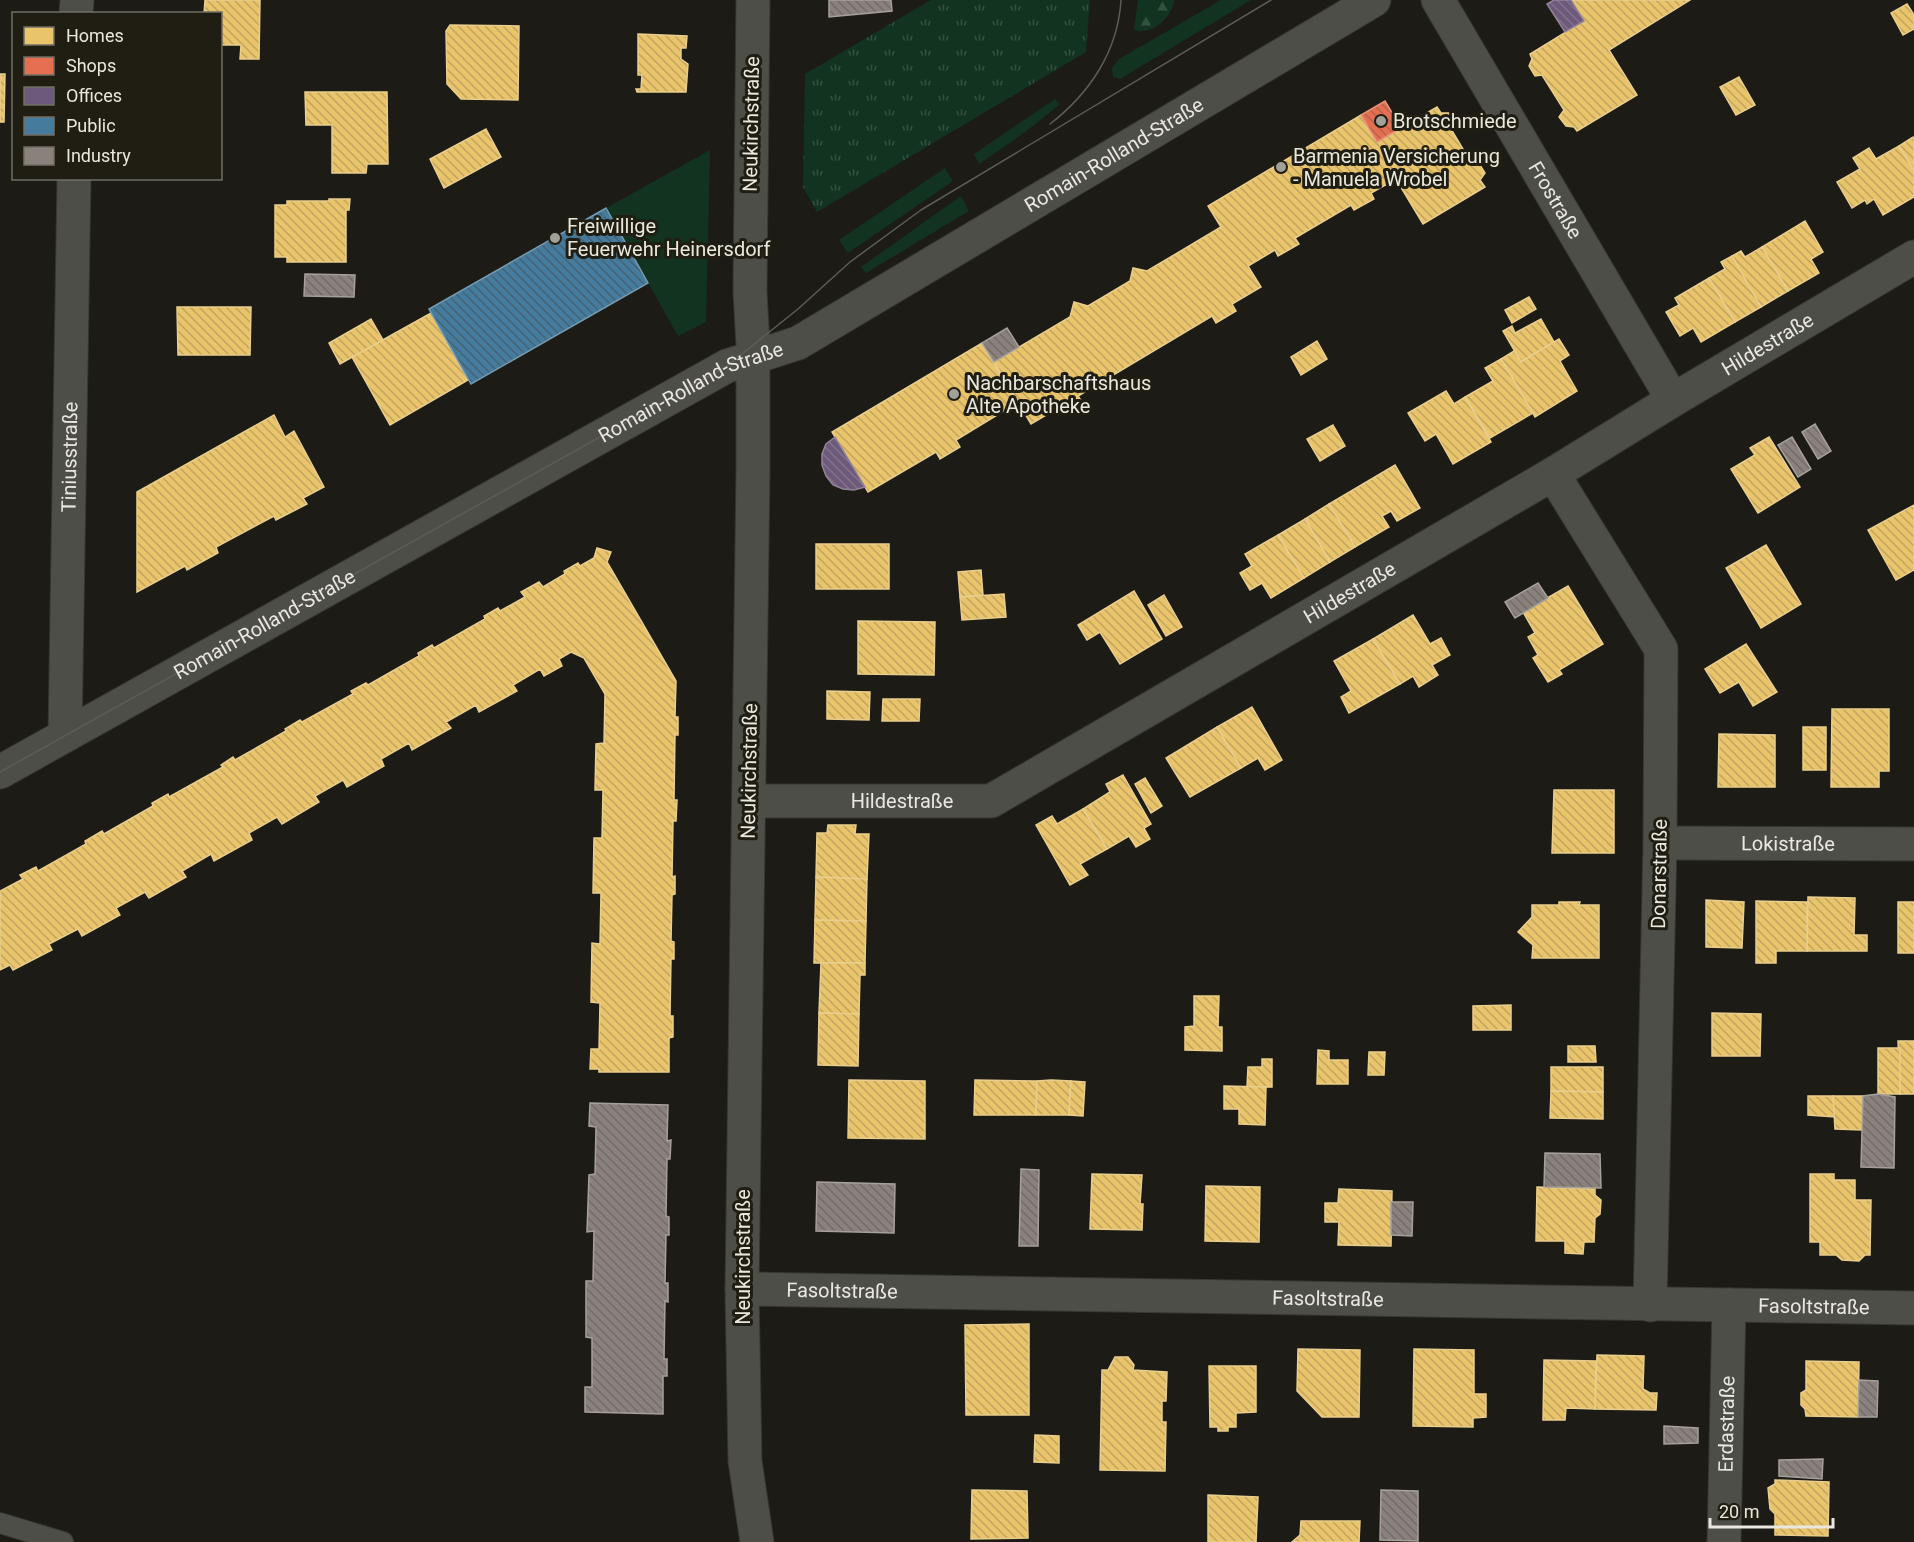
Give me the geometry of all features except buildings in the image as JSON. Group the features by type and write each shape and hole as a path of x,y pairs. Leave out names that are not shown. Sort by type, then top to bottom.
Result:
{"street":[{"name":"Neukirchstraße","path":"753,0 750,136 750,292 753,357 742,1289 745,1461 757,1542"},
{"name":"Romain-Rolland-Straße","path":"0,772 717,371 798,343 1374,0"},
{"name":"Frostraße","path":"1438,0 1673,400"},
{"name":"Tiniusstraße","path":"65,735 74,180"},
{"name":"Hildestraße","path":"749,801 991,801 1553,474 1914,257"},
{"name":"Donarstraße","path":"1553,474 1661,649 1660,843 1650,1305"},
{"name":"Lokistraße","path":"1660,843 1914,844"},
{"name":"Fasoltstraße","path":"742,1289 1914,1308"},
{"name":"Erdastraße","path":"1724,1542 1729,1305"}],"lane":[{"path":"0,1523 63,1542"}],"green space":[{"path":"931,0 1090,0 1086,52 817,212 803,187 805,74"},
{"path":"1138,0 1174,0 1169,13 1160,24 1141,31 1134,30"},
{"path":"1221,0 1251,0 1120,79 1113,77 1112,68 1119,59"},
{"path":"1055,99 1060,104 979,164 974,154"},
{"path":"710,150 706,322 678,336 606,208"},
{"path":"945,168 953,181 848,253 839,240"},
{"path":"961,196 969,211 866,273 861,267"}],"tram line":[{"path":"1050,124 1078,99 1099,70 1114,37 1121,0"},
{"path":"0,772 727,366 798,309 850,262 921,210 1271,0"}],"place":[{"name":"Brotschmiede","path":"1381,121"},
{"name":"Barmenia Versicherung - Manuela Wrobel","path":"1281,167"},
{"name":"Freiwillige Feuerwehr Heinersdorf","path":"555,238"},
{"name":"Nachbarschaftshaus Alte Apotheke","path":"954,394"}]}
